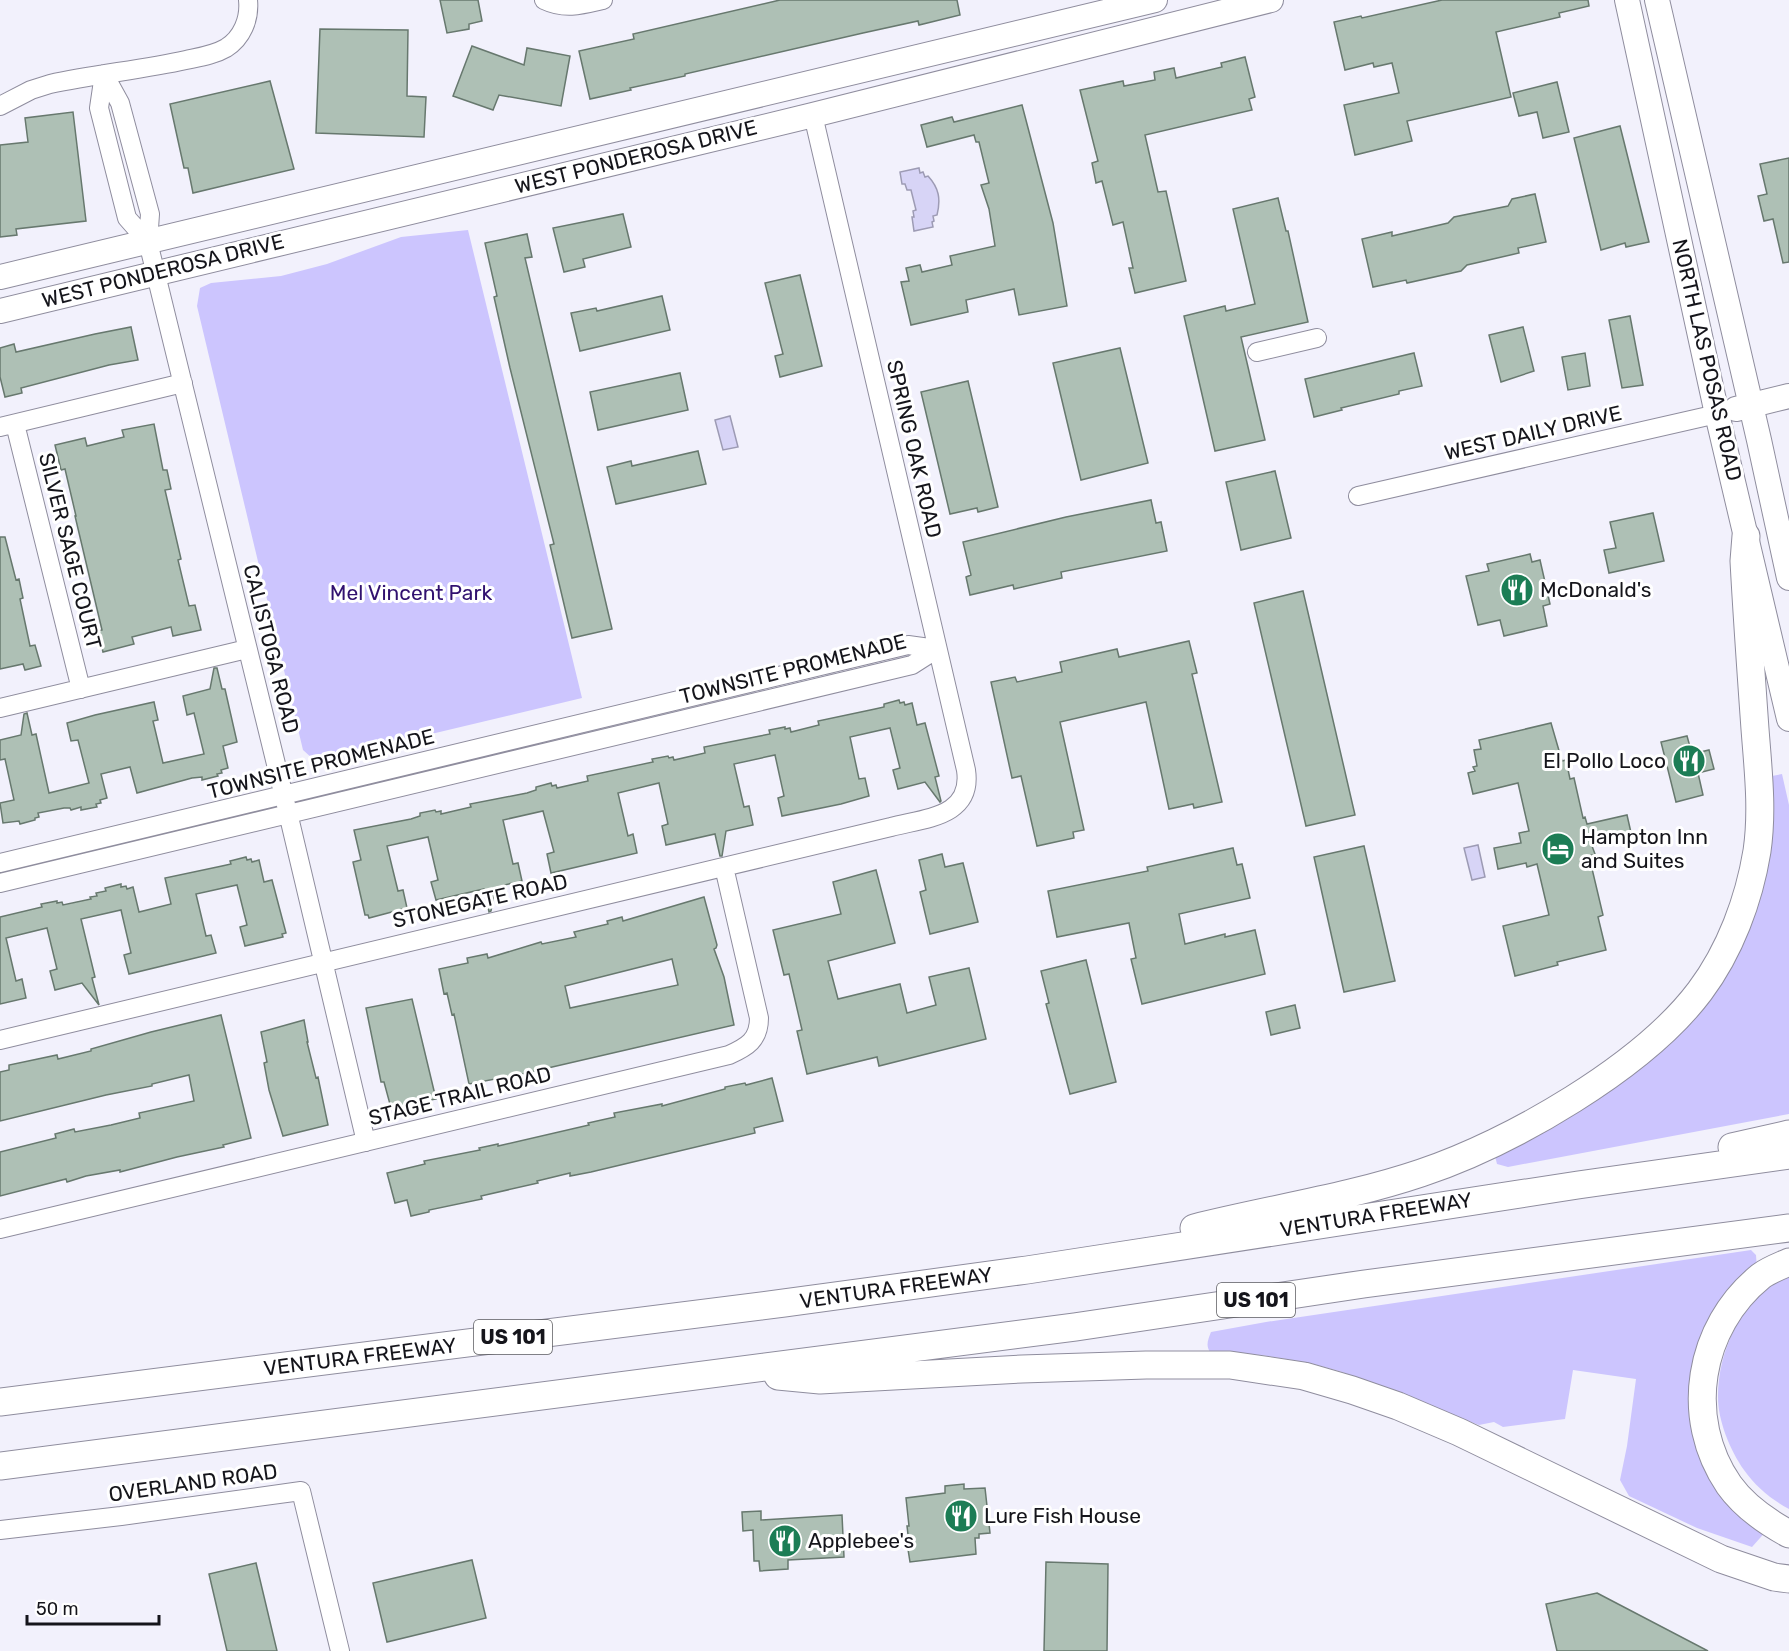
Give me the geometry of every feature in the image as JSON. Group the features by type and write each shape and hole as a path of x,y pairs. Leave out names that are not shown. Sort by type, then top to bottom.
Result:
{"highway":[{"path":"1027,1270 1235,1217 1355,1192 1422,1173 1470,1154 1558,1107 1607,1076 1650,1043 1677,1017 1706,981 1738,922 1753,873 1757,847 1759,794 1744,561 1746,536"},
{"path":"1578,1185 1789,1134"},
{"name":"VENTURA FREEWAY","path":"0,1402 1027,1270 1578,1185 1789,1155"},
{"name":"US 101","path":"0,1466 1075,1327 1399,1280 1789,1228"},
{"path":"1789,1262 1763,1274 1739,1296 1726,1315 1708,1354 1702,1377 1701,1401 1710,1447 1730,1487 1771,1524 1789,1534"},
{"path":"723,1372 820,1380 1034,1368 1230,1365 1304,1376 1398,1406 1459,1432 1721,1559 1774,1577 1789,1578"}],"main road":[{"name":"WEST PONDEROSA DRIVE","path":"0,277 1155,0"},
{"name":"WEST PONDEROSA DRIVE","path":"0,311 813,115 1271,0"},
{"name":"NORTH LAS POSAS ROAD","path":"1627,0 1718,414 1789,719"},
{"name":"NORTH LAS POSAS ROAD","path":"1657,0 1789,578"},
{"path":"807,85 813,115"},
{"path":"1718,414 1789,396"}],"street":[{"path":"0,105 31,90 50,84 170,63 218,52 229,46 243,29 248,18 248,0"},
{"path":"544,0 569,7 603,0"},
{"name":"CALISTOGA ROAD","path":"104,74 120,103 150,214 148,242 155,273 366,1142"},
{"name":"SPRING OAK ROAD","path":"813,115 966,770 964,795"},
{"path":"1257,352 1317,338"},
{"path":"8,425 183,384"},
{"name":"WEST DAILY DRIVE","path":"1358,496 1718,414"},
{"name":"SILVER SAGE COURT","path":"8,425 81,689"},
{"path":"0,708 247,649"},
{"name":"TOWNSITE PROMENADE","path":"0,863 286,805 912,666 937,649"},
{"name":"STONEGATE ROAD","path":"0,1040 939,815 953,808 964,795"},
{"name":"TOWNSITE PROMENADE","path":"0,883 286,805"},
{"name":"STAGE TRAIL ROAD","path":"0,1229 729,1054 744,1048 755,1039 759,1028 759,1018 723,867"},
{"name":"OVERLAND ROAD","path":"0,1530 301,1491 340,1651"}],"green space":[{"name":"Mel Vincent Park","path":"468,230 582,698 322,760 313,759 303,750 197,306 200,288 211,283 281,276 327,264 401,237"},
{"path":"1782,774 1789,805 1789,1114 1508,1167 1497,1164 1495,1156 1701,1005 1772,776"},
{"path":"1751,1250 1756,1255 1757,1269 1692,1396 1768,1529 1752,1547 1697,1528 1629,1496 1620,1480 1636,1379 1573,1370 1565,1419 1503,1427 1494,1422 1479,1425 1342,1372 1310,1363 1261,1355 1211,1353 1208,1345 1211,1332 1266,1322"},
{"path":"1789,1275 1789,1509 1759,1487 1739,1462 1723,1425 1718,1397 1723,1360 1737,1326 1759,1296"}],"water":[{"path":"919,168 920,173 923,172 925,177 928,176 935,185 939,204 937,215 933,216 933,227 914,231 912,217 914,217 913,211 916,210 911,190 907,190 905,184 902,184 900,172"},
{"path":"730,416 738,447 723,450 715,420"},
{"path":"1478,845 1485,877 1472,880 1464,848"}],"building":[{"path":"440,0 478,0 482,21 469,24 469,29 447,33"},
{"path":"780,0 957,0 960,15 919,25 918,21 863,33 685,74 685,76 590,99 579,51 634,39 633,34"},
{"path":"1442,0 1588,0 1589,6 1559,13 1560,17 1496,32 1511,97 1407,121 1412,141 1355,155 1344,105 1399,93 1392,63 1374,67 1373,63 1345,70 1334,22"},
{"path":"320,29 408,30 407,96 426,97 424,137 316,133"},
{"path":"472,46 524,65 527,48 570,56 561,106 499,95 493,110 453,96"},
{"path":"1245,57 1255,97 1249,99 1252,110 1145,135 1158,192 1166,191 1186,281 1135,293 1129,268 1133,268 1123,222 1113,225 1102,181 1096,183 1092,163 1098,161 1080,90 1123,81 1124,86 1155,80 1154,72 1174,68 1176,78 1222,67 1221,63"},
{"path":"270,81 294,169 193,193 188,168 184,168 170,104"},
{"path":"1557,82 1569,132 1543,138 1537,112 1519,116 1513,93"},
{"path":"1022,105 1053,223 1067,306 1019,315 1014,289 966,300 968,312 911,325 901,282 909,281 906,268 920,265 922,272 952,265 950,256 995,246 989,209 981,185 989,183 979,142 976,142 974,135 927,147 921,125 952,117 954,122"},
{"path":"73,112 86,221 16,229 17,235 0,237 0,145 28,142 25,118"},
{"path":"1620,126 1649,242 1626,247 1625,243 1601,250 1574,138"},
{"path":"1789,158 1789,262 1783,263 1773,219 1764,221 1758,196 1767,194 1760,164"},
{"path":"1535,194 1546,242 1518,248 1519,253 1467,265 1461,271 1407,283 1406,280 1373,287 1362,239 1392,232 1392,236 1448,223 1454,217 1508,206 1512,199"},
{"path":"1278,198 1286,231 1288,231 1308,322 1241,337 1265,440 1215,451 1184,316 1225,306 1226,311 1255,304 1233,209"},
{"path":"623,214 631,247 583,259 585,267 564,272 553,228"},
{"path":"527,234 532,257 525,258 612,629 572,638 550,545 554,544 494,297 497,296 485,243"},
{"path":"800,275 822,366 780,377 775,356 783,354 765,283"},
{"path":"662,296 670,330 580,351 571,313 596,308 597,311"},
{"path":"1630,316 1643,385 1622,388 1609,320"},
{"path":"131,327 138,360 109,365 21,388 22,393 5,397 0,377 0,348 14,344 16,352"},
{"path":"1523,327 1534,371 1501,382 1489,335"},
{"path":"1120,348 1148,463 1081,480 1053,363"},
{"path":"1414,353 1422,386 1314,417 1305,379"},
{"path":"1585,353 1590,386 1568,390 1562,357"},
{"path":"680,373 688,410 598,430 590,392"},
{"path":"968,381 998,507 978,512 977,508 950,514 921,392"},
{"path":"154,424 163,470 167,470 171,489 165,490 181,559 178,560 189,606 195,605 201,630 173,636 171,627 132,637 134,644 103,652 98,631 102,630 76,516 65,469 61,470 55,445 85,438 87,446 124,437 122,430"},
{"path":"698,451 706,484 616,504 607,467 631,461 632,466"},
{"path":"1275,471 1291,538 1241,550 1226,482"},
{"path":"1151,500 1156,523 1161,522 1167,551 1061,572 1062,578 1014,589 1013,585 970,595 966,577 971,575 963,542 1066,517"},
{"path":"1653,513 1664,561 1609,573 1604,550 1616,548 1610,522"},
{"path":"0,537 5,537 16,580 19,579 23,598 20,599 30,646 35,645 41,666 25,670 23,664 0,669"},
{"path":"1530,554 1532,562 1540,560 1550,604 1543,606 1547,626 1504,636 1500,620 1478,625 1466,576 1489,571 1487,564"},
{"path":"1303,591 1355,815 1306,826 1254,603"},
{"path":"1189,641 1197,673 1192,674 1222,802 1194,808 1193,804 1169,809 1146,702 1060,722 1084,830 1073,832 1074,838 1037,846 1021,776 1012,778 991,682 1015,677 1017,682 1062,672 1060,662 1117,649 1119,657"},
{"path":"214,668 217,668 222,689 225,689 237,742 223,746 228,768 221,770 222,773 217,774 218,776 202,780 202,777 192,778 137,793 130,767 101,774 107,798 100,800 101,803 96,804 97,807 81,810 81,807 71,810 64,808 38,813 39,817 35,820 20,824 19,821 3,823 0,803 14,800 5,759 0,760 0,740 21,735 24,714 27,713 32,735 36,734 49,793 89,783 78,740 71,741 67,723 95,715 154,702 158,720 153,721 163,763 204,754 194,713 187,715 183,696 210,689"},
{"path":"899,700 905,705 912,703 917,725 925,723 939,776 935,777 940,802 925,782 898,789 893,770 900,768 890,728 850,737 859,779 865,778 869,796 841,804 782,816 778,798 784,796 775,755 734,764 744,807 749,806 753,825 726,831 722,856 720,856 715,834 666,845 662,826 668,824 659,783 618,793 628,836 633,834 637,853 551,873 547,854 554,852 543,811 503,820 513,864 518,863 522,881 495,887 489,912 484,889 436,900 431,882 438,880 428,837 387,846 398,891 403,890 407,908 369,918 365,915 353,862 361,860 354,830 411,819 420,816 420,813 435,810 436,812 441,811 441,814 471,807 470,804 527,793 536,790 536,787 551,783 557,788 588,781 587,776 653,762 652,759 668,756 673,757 674,760 705,753 704,747 770,734 769,730 785,727 785,729 790,728 791,732 819,725 818,721 884,707 884,704"},
{"name":"Hampton Inn and Suites","path":"1551,723 1562,761 1566,760 1570,779 1574,778 1583,818 1585,817 1587,824 1627,815 1632,837 1592,846 1595,854 1589,856 1603,915 1598,917 1606,950 1557,962 1558,965 1515,976 1503,926 1549,915 1537,864 1527,867 1526,863 1498,869 1494,848 1521,843 1519,833 1529,831 1518,783 1473,794 1468,773 1475,771 1473,767 1477,766 1474,750 1481,749 1479,740"},
{"name":"El Pollo Loco","path":"1687,736 1692,754 1709,750 1714,769 1698,773 1703,795 1676,802 1661,742"},
{"path":"1364,846 1395,981 1344,992 1314,857"},
{"path":"1233,848 1237,865 1242,864 1250,898 1179,914 1185,944 1225,934 1225,937 1255,930 1265,974 1142,1004 1131,959 1136,958 1129,923 1057,937 1048,891 1148,871 1147,867"},
{"path":"942,854 945,867 963,863 978,922 930,934 920,892 926,890 919,860"},
{"path":"246,857 252,862 259,860 264,882 272,880 286,933 282,934 283,937 245,946 240,927 247,925 237,885 196,894 206,936 211,935 216,953 129,974 124,955 131,953 121,910 81,919 95,977 92,978 99,1005 82,983 55,990 50,971 57,969 47,928 6,938 16,981 22,979 26,998 0,1004 0,917 42,907 41,904 57,901 57,903 62,902 63,905 91,899 90,897 97,896 96,893 106,891 105,888 121,884 121,887 126,886 127,889 133,887 139,912 171,904 165,878 231,864 230,861"},
{"path":"876,870 895,943 828,961 838,999 900,984 907,1013 936,1005 929,977 969,968 986,1039 879,1066 877,1057 807,1074 797,1031 802,1030 789,974 784,975 773,930 841,914 833,882"},
{"path":"704,897 717,945 714,949 724,977 734,1025 469,1084 454,1014 452,1015 447,993 444,994 439,969 468,963 467,958 487,954 488,958 541,942 542,944 576,937 574,932 608,924 607,921 622,917 623,921","holes":["672,959 678,985 570,1008 565,986"]},
{"path":"1086,960 1116,1082 1070,1094 1046,1004 1049,1003 1041,971"},
{"path":"412,999 436,1099 391,1108 384,1082 381,1082 366,1008"},
{"path":"1295,1005 1300,1028 1271,1035 1266,1012"},
{"path":"221,1015 251,1138 223,1145 224,1147 120,1172 120,1170 86,1176 67,1182 66,1179 0,1196 0,1152 56,1138 55,1134 74,1129 75,1132 111,1125 140,1118 139,1113 194,1101 189,1075 152,1084 152,1086 0,1121 0,1072 9,1070 9,1065 57,1055 58,1059 151,1032"},
{"path":"304,1020 307,1042 316,1078 318,1077 328,1125 283,1136 269,1090 264,1063 267,1062 261,1032"},
{"path":"772,1078 783,1121 754,1128 755,1133 591,1172 570,1176 570,1173 481,1196 482,1199 411,1216 407,1200 395,1203 387,1173 425,1164 424,1161 589,1125 588,1123 615,1117 614,1113 662,1104 662,1106 725,1089 725,1087 745,1083 746,1085"},
{"path":"964,1484 964,1489 985,1488 990,1533 979,1534 979,1538 975,1538 976,1554 910,1562 907,1543 909,1543 907,1526 909,1526 906,1498 945,1493 945,1486"},
{"path":"761,1511 761,1520 842,1515 844,1557 788,1560 788,1569 760,1571 759,1561 754,1561 753,1530 743,1531 742,1512"},
{"path":"472,1560 486,1618 387,1642 373,1583"},
{"path":"1046,1562 1108,1564 1107,1651 1044,1651"},
{"path":"256,1563 277,1651 227,1651 209,1574"},
{"path":"1597,1593 1708,1651 1557,1651 1546,1604"}],"place":[{"name":"McDonald's","path":"1517,590"},
{"name":"El Pollo Loco","path":"1689,761"},
{"name":"Hampton Inn and Suites","path":"1558,849"},
{"name":"Lure Fish House","path":"961,1516"},
{"name":"Applebee's","path":"785,1541"}]}
